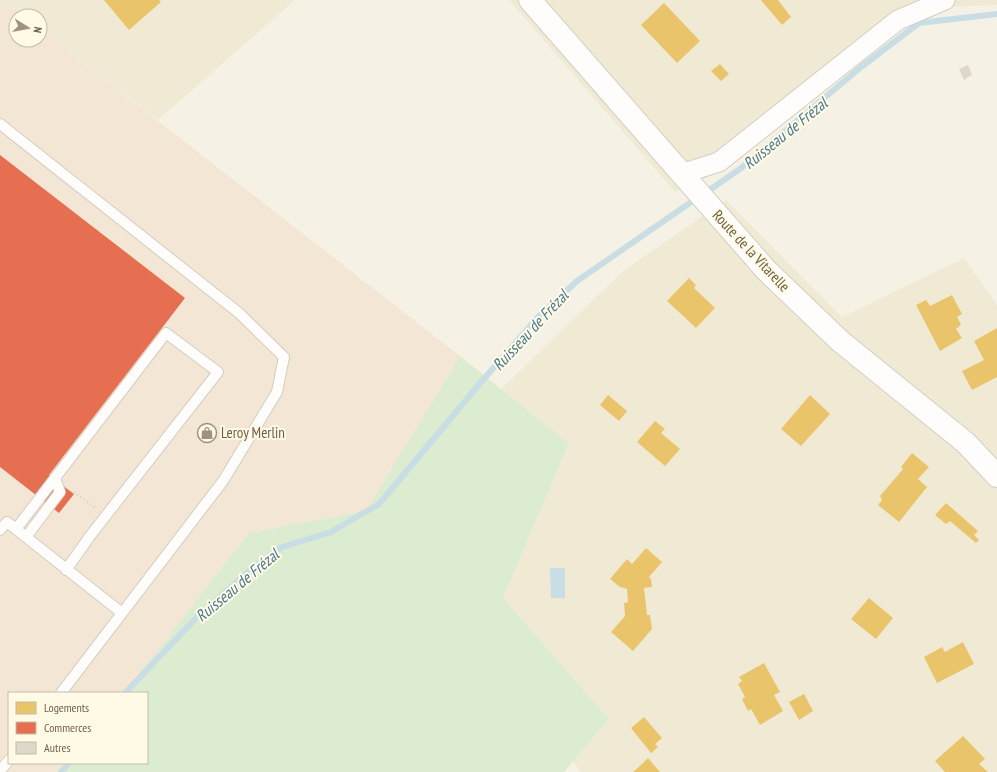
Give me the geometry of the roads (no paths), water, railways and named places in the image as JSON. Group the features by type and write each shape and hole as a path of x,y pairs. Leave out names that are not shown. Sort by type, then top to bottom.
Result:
{"street":[{"name":"Route de la Vitarelle","path":"530,0 766,270 840,341 966,443 997,476"},
{"path":"685,179 719,162 898,20 945,0"}],"lane":[{"path":"0,124 240,313 284,357 277,392 223,481 62,692"},
{"path":"16,529 166,334 218,372 90,536 66,570"},
{"path":"26,537 60,492 55,478"},
{"path":"2,523 16,529 122,614"}],"water":[{"path":"550,568 565,568 565,598 551,598"}],"waterway":[{"name":"Ruisseau de Frézal","path":"705,193 740,169 861,67 919,23 997,14"},
{"name":"Ruisseau de Frézal","path":"126,692 197,617 256,565 282,547 331,532 379,504 482,381 538,317 577,281 697,198"},
{"name":"Ruisseau de Frézal","path":"61,772 68,764"}],"place":[{"name":"Leroy Merlin","path":"207,433"}]}
